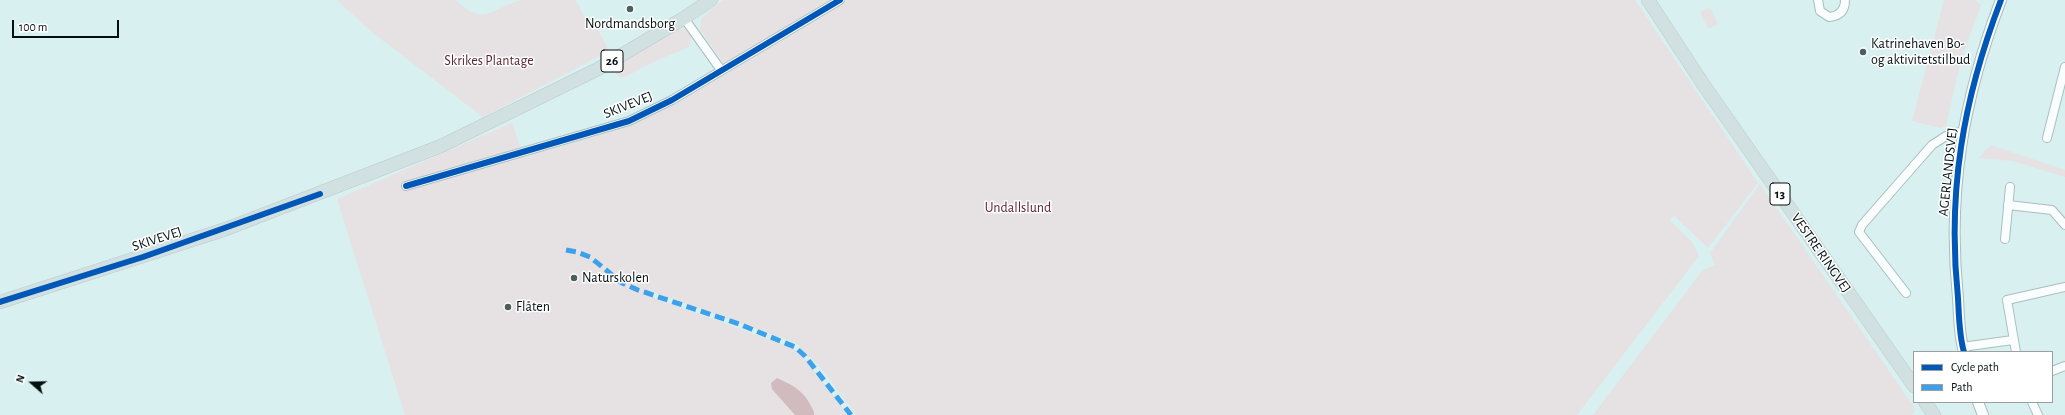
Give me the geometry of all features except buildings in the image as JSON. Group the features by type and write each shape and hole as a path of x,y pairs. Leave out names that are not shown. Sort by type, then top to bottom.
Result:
{"main road":[{"name":"SKIVEVEJ","path":"0,302 226,229 441,146 598,69 684,18 711,0"},
{"name":"VESTRE RINGVEJ","path":"1648,0 1703,84 1913,385"},
{"path":"1926,403 1934,415"}],"street":[{"name":"SKIVEVEJ","path":"406,186 629,121 672,100 840,0"},
{"path":"1818,0 1820,11 1829,16 1840,13 1844,9 1845,0"},
{"name":"AGERLANDSVEJ","path":"1963,350 1954,262 1956,191 1963,131 1976,70 2001,0"},
{"path":"684,18 721,70"},
{"path":"2048,138 2065,67"},
{"name":"AGERLANDSVEJ","path":"1906,293 1858,232 1862,225 1932,145 1953,133 1963,131"},
{"path":"2005,239 2010,187"},
{"path":"2008,205 2052,210 2065,225"},
{"path":"2016,351 2007,300 2065,287"},
{"path":"1963,350 2013,340"},
{"path":"2053,371 2065,366"},
{"path":"1978,403 1983,415"},
{"path":"2032,403 2038,415"}],"green space":[{"name":"Skrikes Plantage","path":"337,0 456,0 466,9 474,13 482,14 489,13 523,0 576,0 585,18 592,18 609,51 483,117 373,33"},
{"path":"723,0 830,0 724,64 700,29 701,19"},
{"name":"Undallslund","path":"848,0 1635,0 1758,183 1708,248 1674,216 1670,220 1630,182 1692,242 1699,256 1577,415 856,415 825,373 796,343 650,291 641,293 793,348 802,355 848,415 405,415 337,199 512,123 524,157 630,125 677,103"},
{"path":"1944,0 1975,0 1981,5 1961,60 1946,126 1940,128 1912,121"},
{"path":"1710,7 1718,24 1708,29 1700,12"},
{"path":"684,28 692,34 689,47 653,62 623,78 618,76 612,69 614,65 679,29"},
{"path":"1991,145 2065,170 2065,177 2013,161 1978,158"},
{"path":"1760,184 1916,410 1911,415 1593,415 1702,271 1715,265 1710,253"}],"shaded area":[{"path":"777,378 800,391 807,399 814,412 814,415 795,415 772,389 771,383"}],"marked path":[{"path":"566,250 590,257 622,283 638,290 739,324 795,347 805,356 851,415"}],"cycle path":[{"path":"406,186 629,121 672,100 840,0"},
{"path":"1964,351 1961,339 1955,259 1957,183 1961,146 1968,110 1977,73 2001,0"},
{"path":"0,302 143,257 320,194"}],"place":[{"name":"Nordmandsborg","path":"630,9"},
{"name":"Katrinehaven Bo- og aktivitetstilbud","path":"1863,52"},
{"name":"Naturskolen","path":"574,278"},
{"name":"Flåten","path":"508,307"}]}
